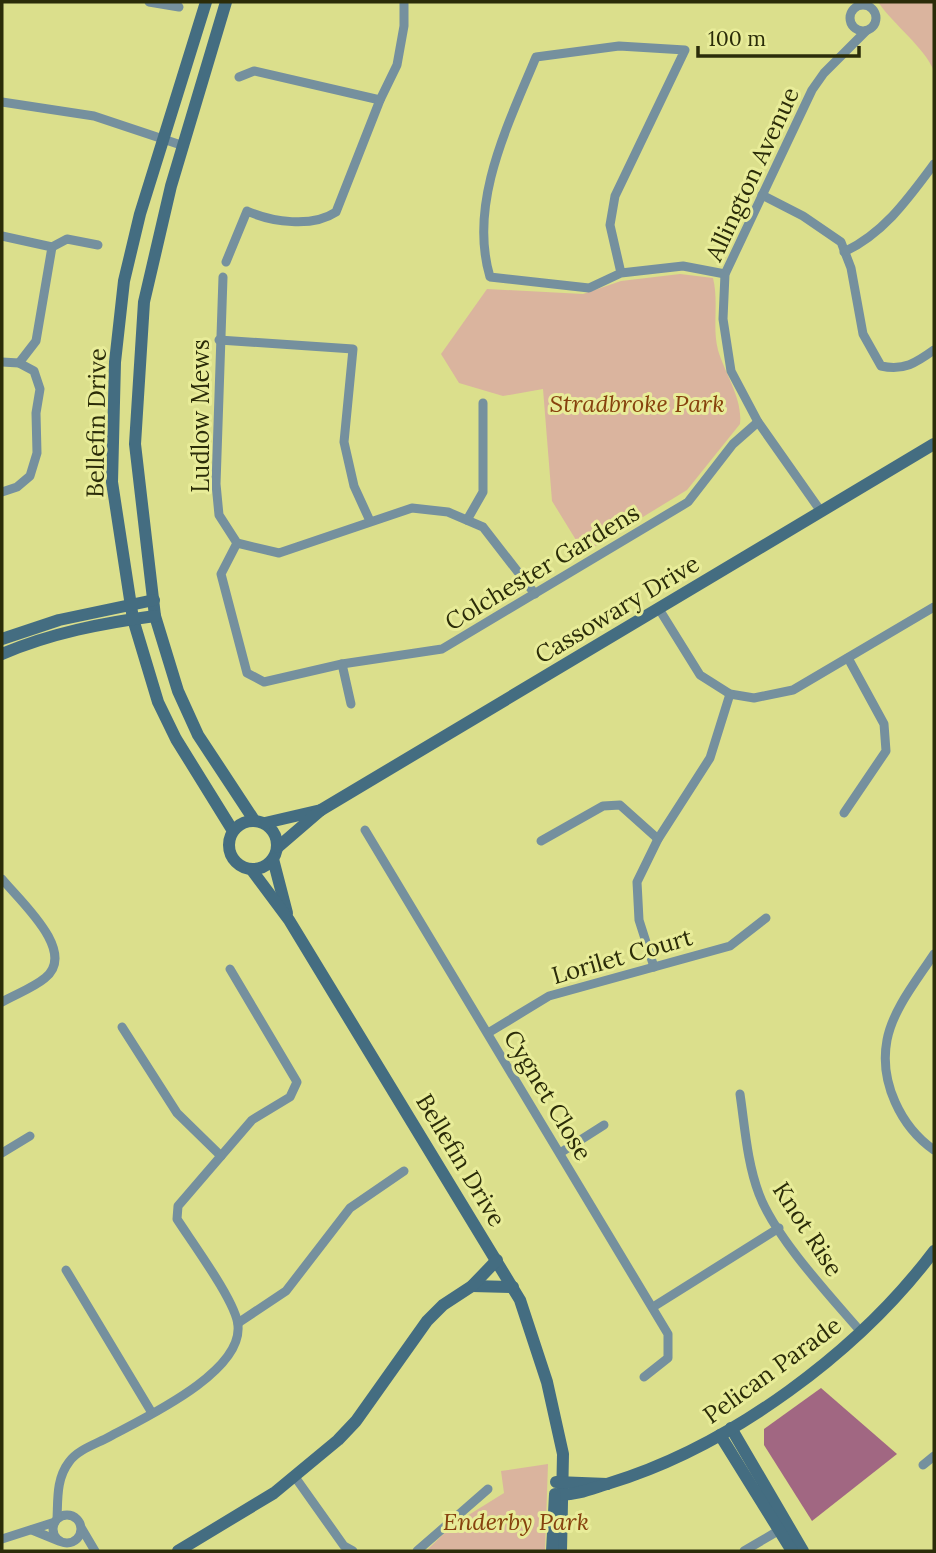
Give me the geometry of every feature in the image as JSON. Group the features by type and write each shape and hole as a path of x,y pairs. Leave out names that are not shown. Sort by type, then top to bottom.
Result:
{"main road":[{"name":"Bellefin Drive","path":"206,2 140,214 124,281 114,362 112,482 134,619 166,720 233,831"},
{"name":"Bellefin Drive","path":"226,2 171,186 144,302 135,444 155,616 189,718 259,822"},
{"name":"Cassowary Drive","path":"275,853 321,810 934,444"},
{"path":"2,639 59,620 154,600"},
{"path":"2,654 35,640 155,616"},
{"name":"Cassowary Drive","path":"259,822 321,810"},
{"path":"246,821 259,822 275,834 275,853 265,867 251,869 235,861 230,852 233,831 246,821"},
{"name":"Bellefin Drive","path":"275,853 289,920"},
{"name":"Bellefin Drive","path":"251,869 289,920 513,1287 531,1330 563,1454 552,1551"},
{"name":"Pelican Parade","path":"560,1489 607,1484 635,1477 726,1432 815,1370 861,1332 891,1303 934,1251"},
{"path":"178,1551 295,1477 356,1421 427,1321 443,1305 472,1286 497,1260"},
{"path":"472,1286 513,1287"},
{"path":"726,1432 783,1527 803,1551"},
{"name":"Bellefin Drive","path":"560,1489 561,1551"},
{"path":"783,1527 792,1551"}],"street":[{"path":"149,2 179,7"},
{"path":"226,262 247,211 264,219 322,221 335,212 397,65 404,26 404,2"},
{"path":"866,4 874,11 876,19 873,27 866,31 855,28 850,21 853,6 866,4"},
{"name":"Allington Avenue","path":"847,49 855,28"},
{"name":"Allington Avenue","path":"820,510 758,422 731,371 723,319 725,274 812,90 866,31"},
{"path":"621,273 610,225 615,196 685,50 619,46 536,57 494,158 482,249 490,277 589,288 621,273 684,266 725,274"},
{"path":"239,77 254,71 380,100"},
{"path":"2,102 94,116 184,146"},
{"path":"844,252 868,241 902,207 934,164"},
{"path":"762,195 803,216 841,243 851,268 863,334 881,366 897,370 915,364 934,350"},
{"path":"2,236 52,247 67,239 98,245"},
{"path":"19,363 36,341 52,247"},
{"name":"Ludlow Mews","path":"223,277 216,484 219,515 237,543"},
{"path":"219,340 353,349 344,442 354,485 370,521"},
{"path":"2,362 19,363 34,371 40,389 36,413 37,453 30,476 18,487 2,492"},
{"path":"467,520 483,492 483,403"},
{"name":"Colchester Gardens","path":"237,543 221,574 247,673 264,682 342,664 442,649 688,502 733,444 758,422"},
{"path":"237,543 279,553 412,508 448,512 483,527 535,594"},
{"path":"659,609 700,675 730,694 754,698 793,691 934,607"},
{"path":"844,813 886,751 884,724 848,658"},
{"path":"342,664 351,704"},
{"path":"654,967 639,920 637,882 658,839 710,758 730,694"},
{"path":"541,841 603,806 620,805 658,839"},
{"name":"Cygnet Close","path":"365,830 668,1334 668,1358 644,1377"},
{"path":"2,879 55,944 57,961 47,977 2,1002"},
{"name":"Lorilet Court","path":"488,1033 549,996 730,946 766,918"},
{"path":"934,954 906,996 887,1040 887,1076 899,1111 918,1138 934,1150"},
{"path":"59,1541 54,1534 58,1494 62,1475 73,1457 186,1395 227,1357 237,1337 238,1323 230,1304 177,1219 178,1206 252,1120 290,1097 297,1082 230,969"},
{"path":"122,1027 177,1113 221,1156"},
{"name":"Knot Rise","path":"740,1094 750,1167 760,1198 819,1284 861,1332"},
{"path":"560,1153 604,1125"},
{"path":"2,1153 30,1136"},
{"path":"238,1323 286,1291 350,1208 404,1171"},
{"path":"653,1307 779,1227"},
{"path":"66,1270 152,1413"},
{"path":"923,1465 934,1456"},
{"path":"295,1477 344,1546 353,1551"},
{"path":"417,1551 488,1489"},
{"path":"58,1494 70,1515 78,1519 95,1551"},
{"path":"2,1539 70,1515"},
{"path":"744,1551 783,1527"},
{"path":"75,1541 82,1529"},
{"path":"32,1530 59,1541 75,1541 95,1551"}],"green space":[{"path":"878,2 934,2 934,71 924,54"},
{"name":"Stradbroke Park","path":"680,274 713,278 716,342 739,405 740,424 687,490 584,553 552,501 543,389 503,396 459,383 441,354 487,289 583,294 621,281"},
{"name":"Enderby Park","path":"548,1464 545,1551 426,1551 454,1524 504,1493 501,1471"}],"shaded area":[{"path":"821,1388 897,1454 812,1521 764,1445 764,1429"}]}
